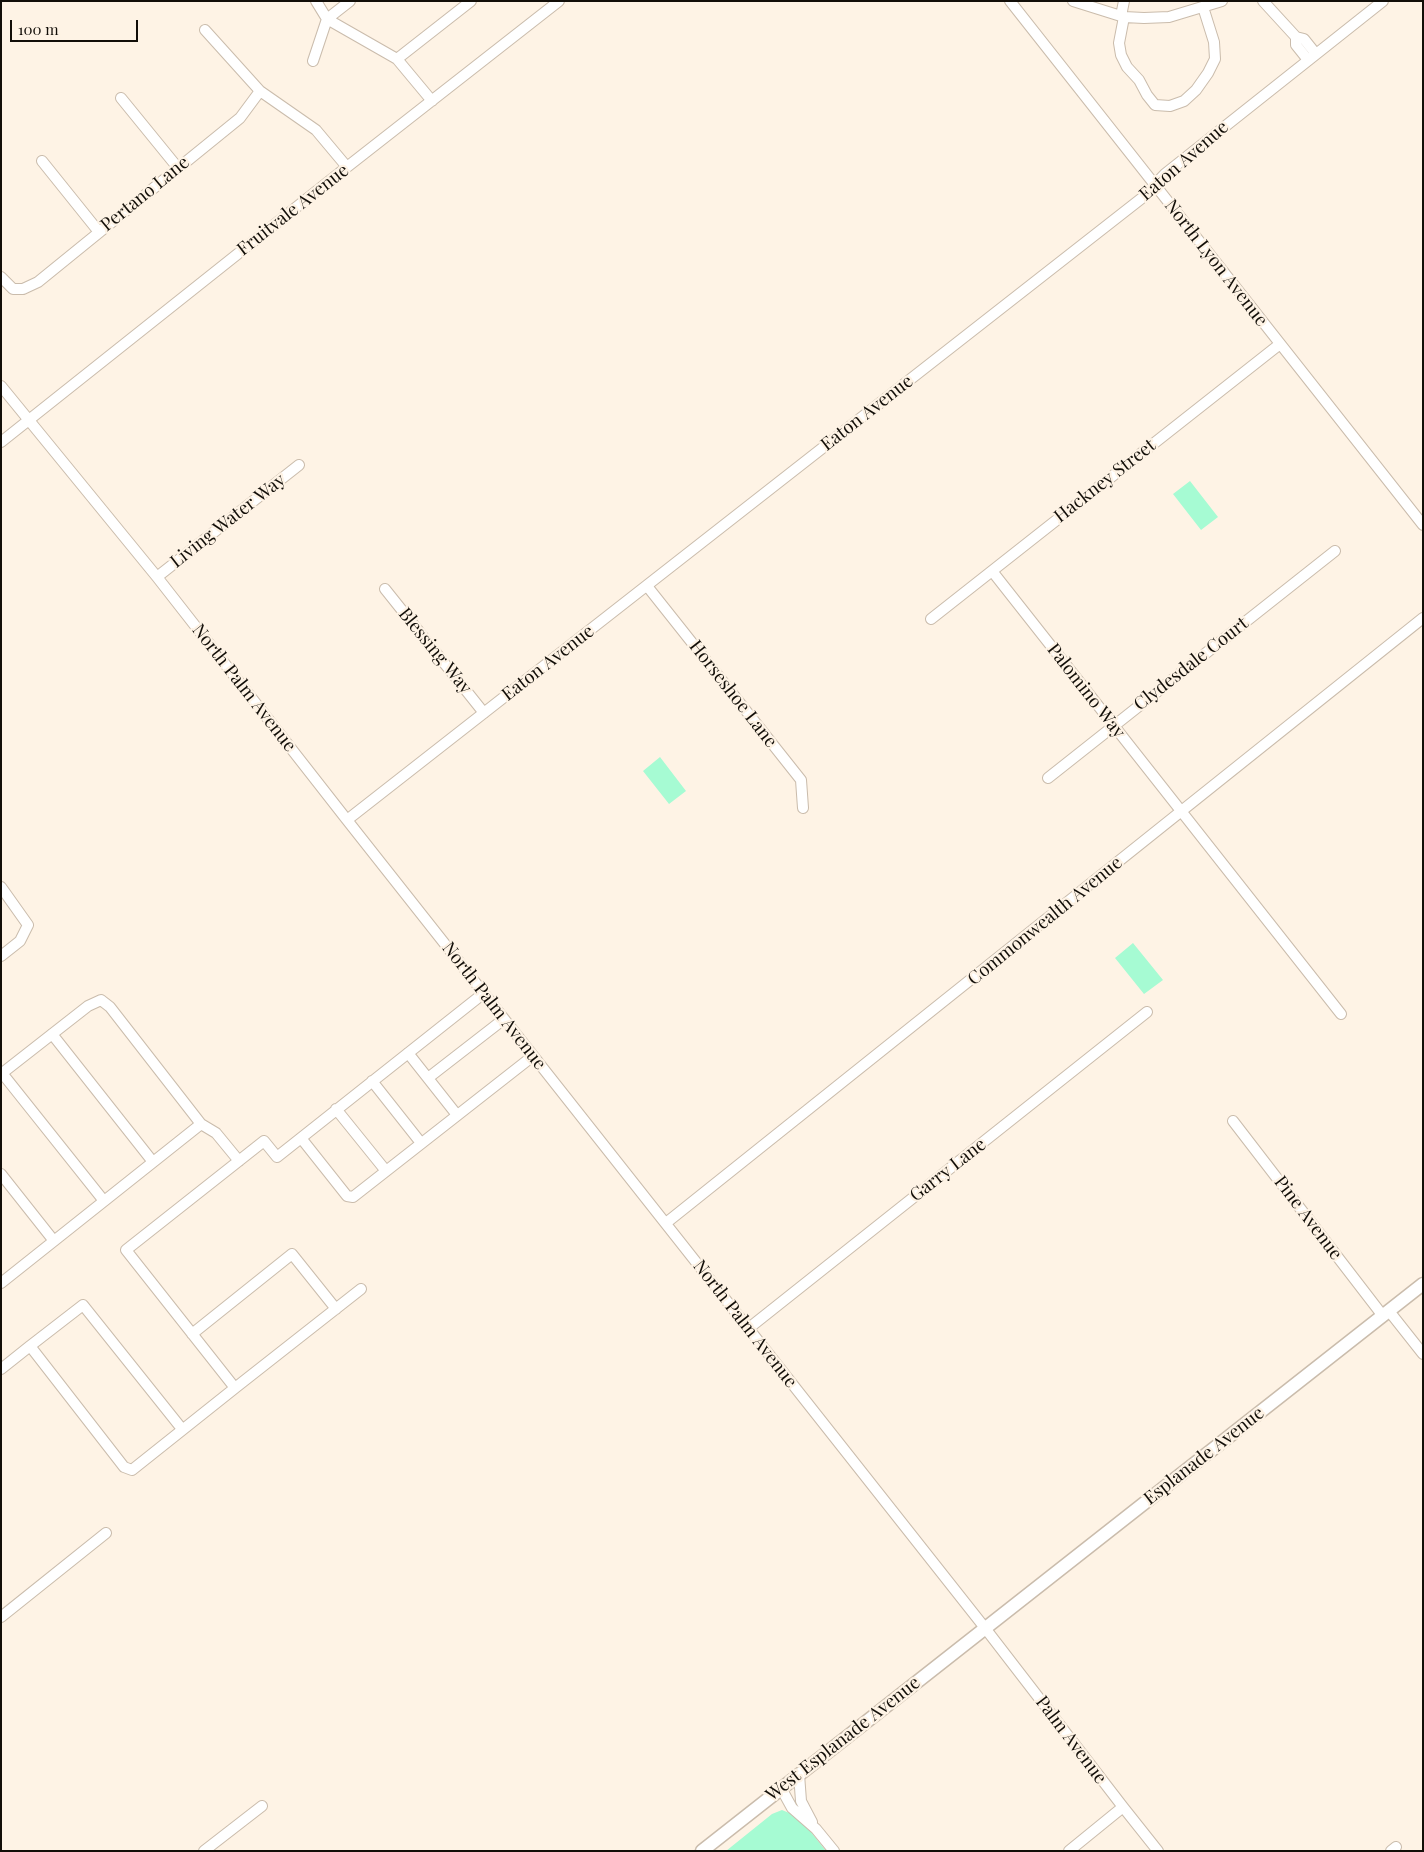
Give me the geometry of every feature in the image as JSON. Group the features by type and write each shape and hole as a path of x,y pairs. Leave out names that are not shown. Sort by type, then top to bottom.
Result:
{"main road":[{"name":"Esplanade Avenue","path":"985,1628 1423,1284"},
{"name":"West Esplanade Avenue","path":"702,1851 985,1628"}],"street":[{"path":"316,1 327,19 396,60 432,102"},
{"path":"313,61 327,19 350,1"},
{"path":"396,60 471,1"},
{"name":"Fruitvale Avenue","path":"1,442 559,1"},
{"name":"North Lyon Avenue","path":"1010,1 1423,525"},
{"path":"1073,1 1122,16 1144,18 1169,17 1222,1"},
{"path":"1124,1 1119,43 1121,55 1127,67 1139,80 1155,105 1170,106 1184,100 1196,90 1208,73 1215,58 1214,42 1203,7"},
{"path":"1263,1 1296,37 1304,39 1312,57"},
{"name":"Eaton Avenue","path":"347,820 1142,198 1165,174 1383,1"},
{"path":"205,30 260,91 316,130 348,166"},
{"name":"Pertano Lane","path":"1,277 13,289 23,289 38,282 240,118 260,91"},
{"path":"121,98 178,168"},
{"path":"42,161 99,232"},
{"name":"Hackney Street","path":"931,619 1280,344"},
{"name":"North Palm Avenue","path":"1,386 157,577 985,1628"},
{"name":"Living Water Way","path":"157,577 300,465"},
{"name":"Clydesdale Court","path":"1048,778 1335,551"},
{"name":"Palomino Way","path":"992,571 1341,1014"},
{"name":"Horseshoe Lane","path":"647,586 801,780 803,808"},
{"name":"Blessing Way","path":"386,589 484,713"},
{"name":"Commonwealth Avenue","path":"666,1223 1423,618"},
{"path":"1,887 28,925 20,942 1,956"},
{"path":"234,1388 126,1250 264,1141 277,1156 484,993"},
{"path":"104,1201 2,1074 88,1006 101,1000 110,1007 201,1124 216,1133 239,1161"},
{"name":"Garry Lane","path":"749,1328 1148,1012"},
{"path":"428,1078 504,1019"},
{"path":"52,1034 153,1162"},
{"path":"408,1053 457,1115"},
{"path":"301,1138 347,1196 353,1197 533,1056"},
{"path":"372,1081 421,1144"},
{"path":"336,1110 386,1171"},
{"name":"Pine Avenue","path":"1233,1121 1386,1313 1423,1354"},
{"path":"2,1279 54,1241 201,1124"},
{"path":"1,1174 54,1241"},
{"path":"192,1334 292,1254 336,1309"},
{"path":"30,1346 124,1467 132,1470 361,1289"},
{"path":"1,1370 83,1305 182,1430"},
{"path":"1,1617 106,1533"},
{"name":"Palm Avenue","path":"985,1628 1122,1808 1158,1851"},
{"path":"799,1774 800,1801 816,1830"},
{"path":"781,1788 792,1808 816,1830 834,1851"},
{"path":"204,1851 262,1806"},
{"path":"1069,1851 1122,1808"}],"green space":[{"path":"1190,481 1218,517 1201,530 1173,494"},
{"path":"660,757 686,791 669,804 643,771"},
{"path":"1133,943 1163,980 1144,994 1115,958"},
{"path":"782,1810 799,1817 826,1851 726,1851 772,1814"}]}
